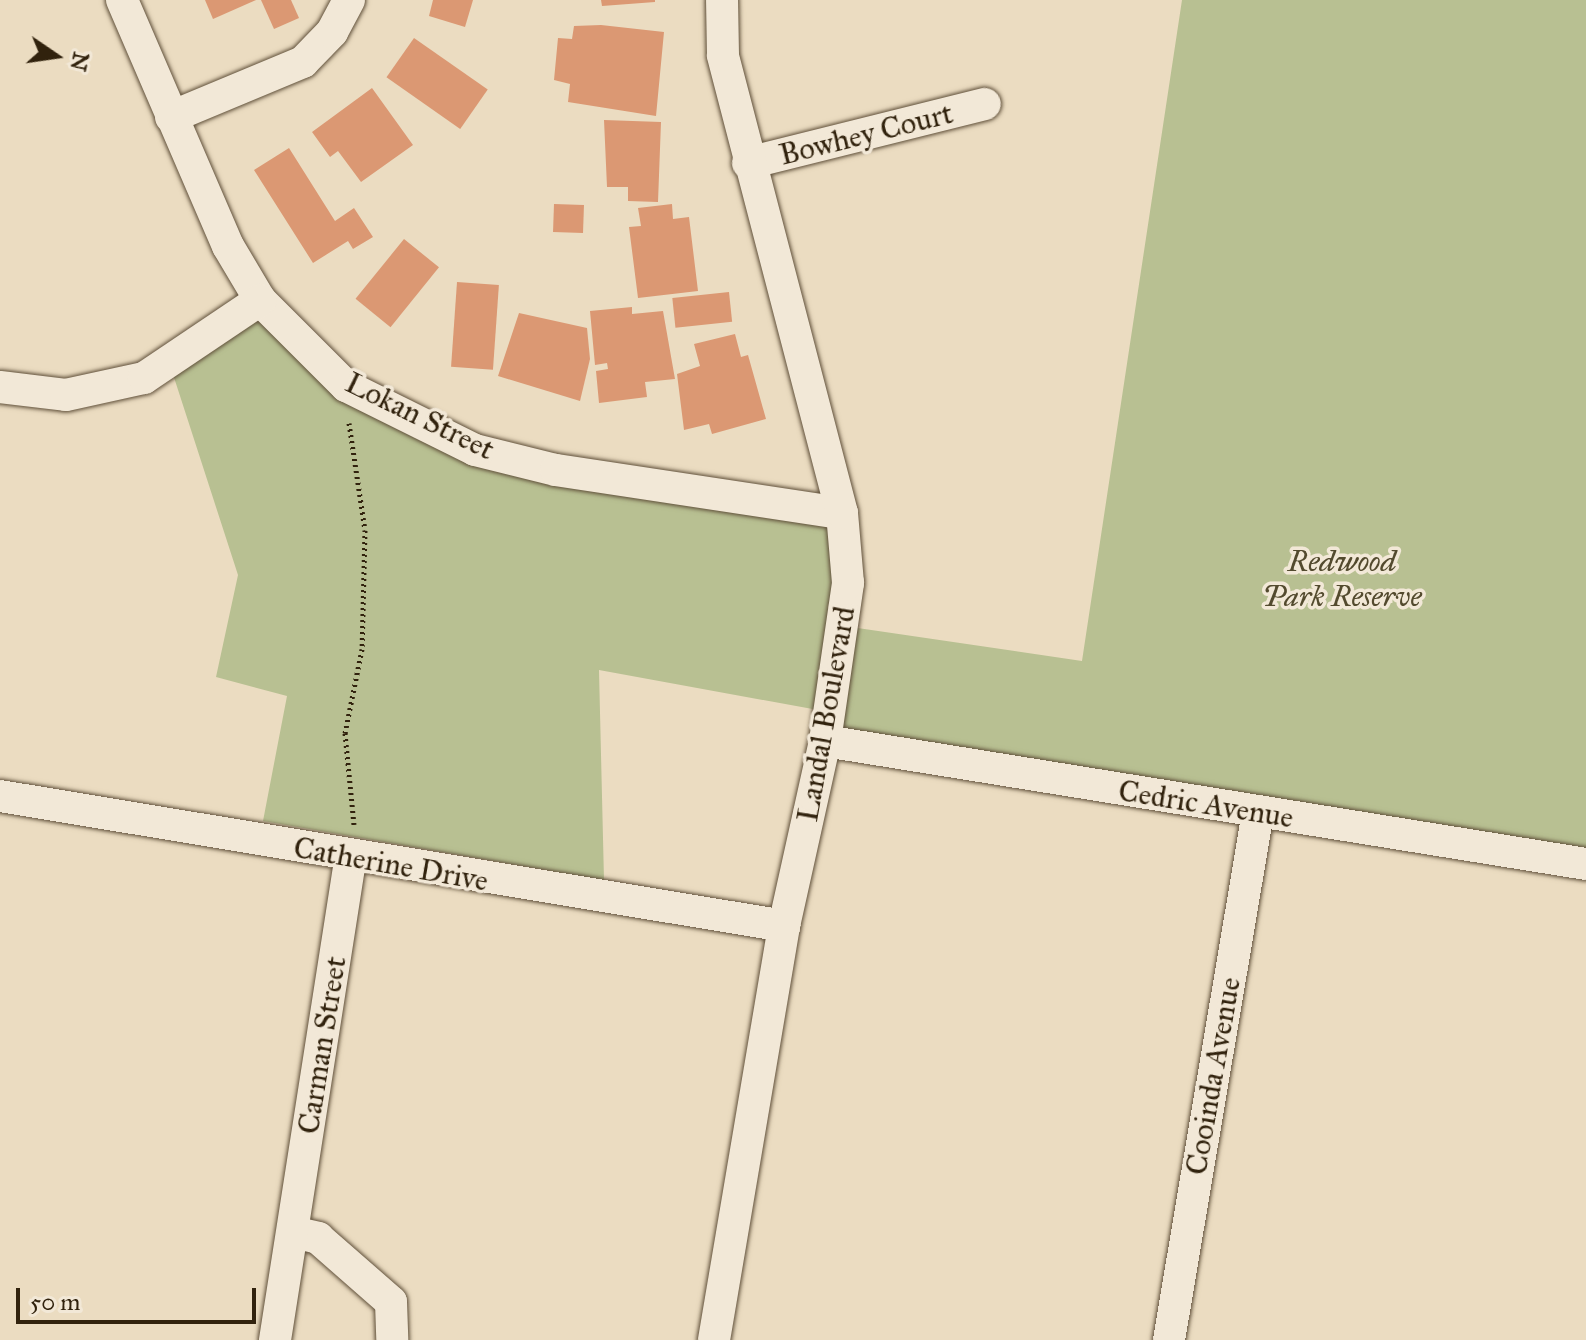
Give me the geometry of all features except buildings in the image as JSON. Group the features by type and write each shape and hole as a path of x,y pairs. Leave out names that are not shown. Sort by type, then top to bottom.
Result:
{"street":[{"name":"Lokan Street","path":"122,0 228,246 260,300 346,386 475,450 556,470 842,513"},
{"path":"171,117 303,62 332,32 349,0"},
{"name":"Landal Boulevard","path":"714,1340 784,926 825,741 848,583 842,513 748,163 723,55 722,0"},
{"name":"Bowhey Court","path":"748,163 985,104"},
{"path":"0,387 66,395 144,378 260,300"},
{"name":"Cedric Avenue","path":"825,741 1586,864"},
{"name":"Catherine Drive","path":"0,796 351,857 784,926"},
{"name":"Cooinda Avenue","path":"1169,1340 1258,812"},
{"name":"Carman Street","path":"275,1340 351,857"},
{"path":"293,1232 318,1238 391,1302 392,1340"}],"path":[{"path":"346,386 366,557 362,649 345,733 354,820 351,857"}],"green space":[{"name":"Redwood Park Reserve","path":"1182,0 1586,0 1586,864 825,741 829,712 599,670 604,880 263,821 287,696 216,677 238,575 169,362 260,300 346,386 475,450 842,513 844,626 1082,661"}]}
